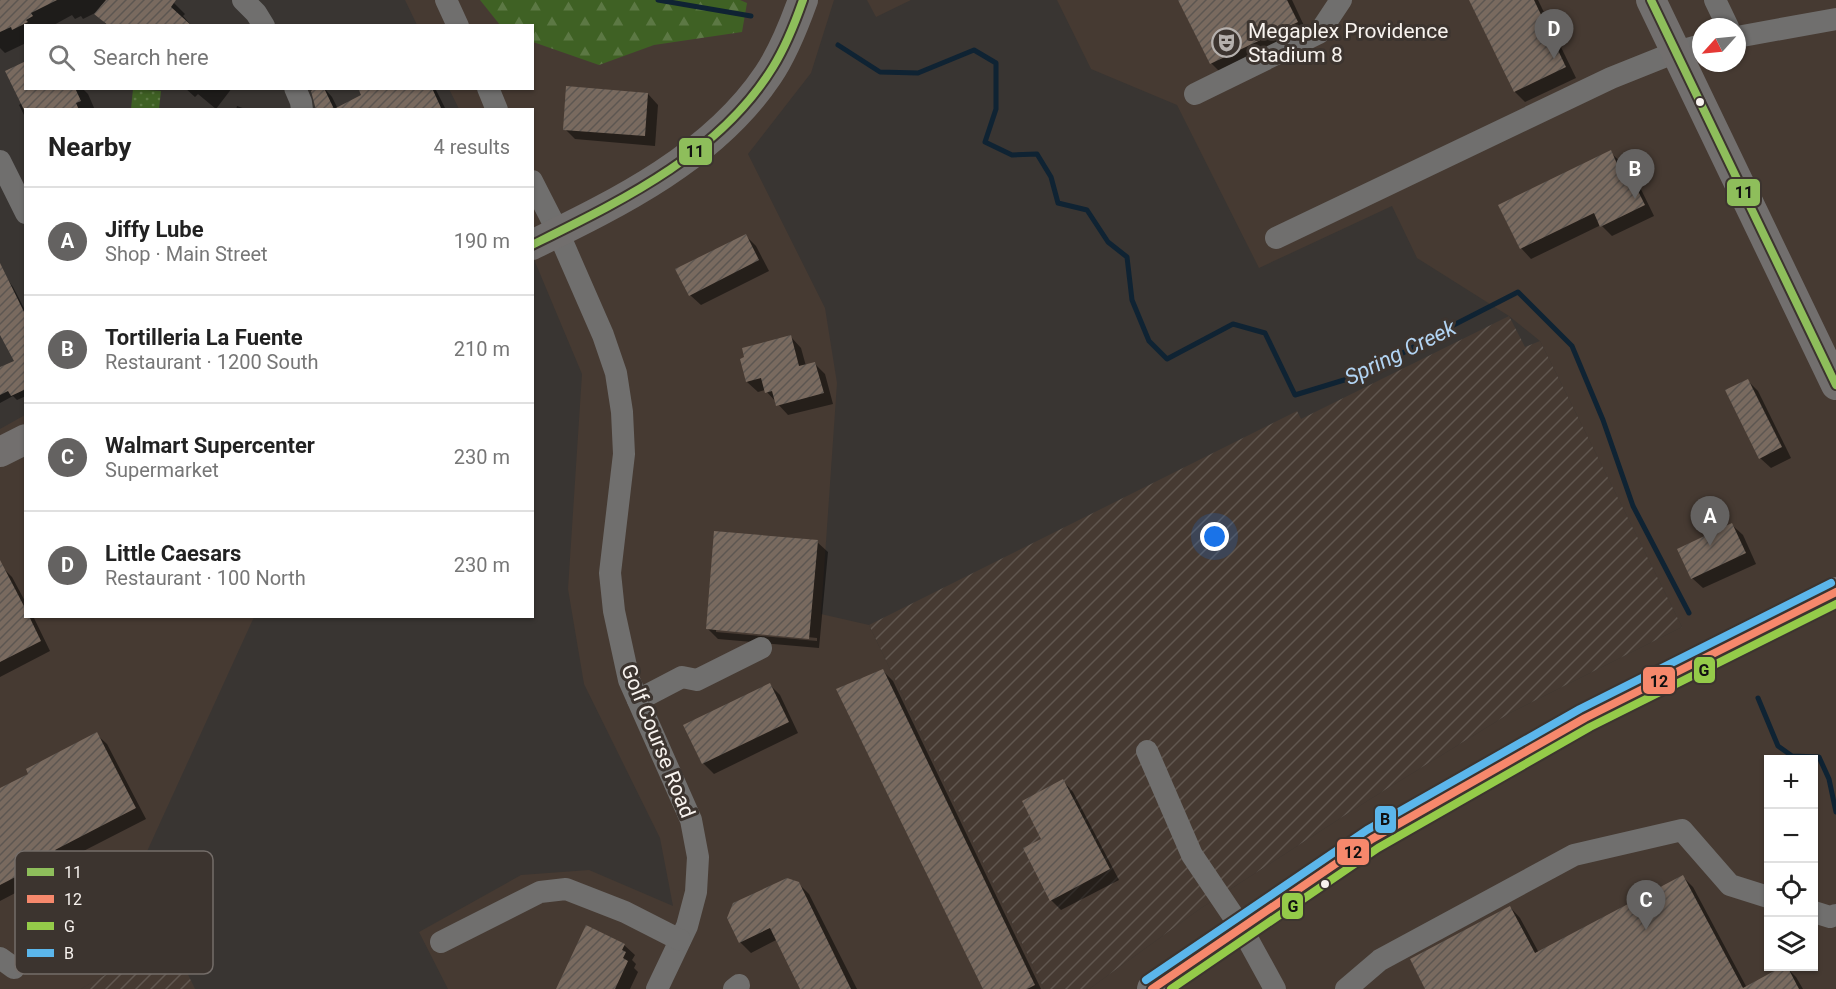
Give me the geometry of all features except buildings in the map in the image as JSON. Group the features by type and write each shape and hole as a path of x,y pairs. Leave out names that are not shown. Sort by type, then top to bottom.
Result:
{"main road":[{"path":"545,239 630,195 692,154 730,122 769,75 795,24 803,0"},
{"path":"1651,0 1688,48 1829,353 1836,385"},
{"path":"0,452 24,441"},
{"path":"1152,989 1371,839 1585,718 1836,592"}],"street":[{"path":"243,0 263,24"},
{"path":"446,0 457,24"},
{"path":"1195,94 1319,33 1341,0"},
{"path":"1715,0 1724,18"},
{"path":"1746,35 1836,19"},
{"path":"1276,238 1611,78 1688,48"},
{"path":"296,90 302,108"},
{"path":"489,90 496,108"},
{"path":"0,161 24,209"},
{"name":"Golf Course Road","path":"534,190 545,239 603,335 616,373 622,412 624,454 610,573 614,611 629,680 691,820 698,857 696,892 687,926 657,989"},
{"path":"638,699 682,677 697,680 761,648"},
{"path":"1147,751 1192,855 1242,929 1275,989"},
{"path":"1346,989 1380,960 1574,855 1646,837 1682,831 1730,885 1764,896"},
{"path":"441,942 540,892 566,890 624,912 680,940"}],"shaded area":[{"path":"405,0 834,0 811,73 748,154 825,308 837,383 821,614 869,625 1044,989 448,989 419,932 521,875 589,870 673,906 660,838 584,684 568,589 582,374 534,259 534,108 458,108 450,90 534,90 534,24 417,24"},
{"path":"867,0 911,0 876,17"},
{"path":"1057,0 1836,0 1836,989 1089,989 1201,908 1367,801 1510,713 1682,627 1540,341 1509,316 1417,258 1392,206 1259,268 1177,105 1091,69"},
{"path":"1509,316 1525,347 1540,341 1682,627 1510,713 1367,801 1201,908 1089,989 1044,989 869,625 1297,411 1301,419"},
{"path":"24,416 24,618 254,618 147,851 15,851 15,974 107,974 81,989 0,989 0,429"},
{"path":"107,974 188,974 195,989 81,989"}],"green space":[{"path":"480,0 740,0 747,3 742,32 654,45 599,65 534,42 534,24 499,24"},
{"path":"133,90 161,91 159,108 131,108"}],"waterway":[{"name":"Spring Creek","path":"658,0 751,16"},
{"name":"Spring Creek","path":"838,45 880,72 918,73 974,50 996,63 996,109 985,142 1012,155 1037,154 1051,177 1058,203 1087,210 1108,242 1127,257 1132,300 1149,341 1167,359 1233,324 1265,333 1295,395 1367,373 1518,292 1572,346 1603,420 1633,506 1689,613"},
{"name":"Spring Creek","path":"1758,698 1778,746 1792,756 1819,757 1829,779 1836,812"}],"transit line":[{"name":"11","path":"534,244 600,211 666,172 726,125 751,98 773,67 790,34 803,0"},
{"name":"11","path":"1651,0 1836,385"},
{"name":"B","path":"1146,980 1367,830 1580,709 1831,583"},
{"name":"12","path":"1152,989 1372,839 1585,718 1836,592"},
{"name":"G","path":"1171,989 1378,848 1590,727 1836,604"}],"place":[{"name":"Megaplex Providence Stadium 8","path":"1227,43"},
{"name":"Little Caesars","path":"1554,59"},
{"name":"Tortilleria La Fuente","path":"1635,199"},
{"name":"Jiffy Lube","path":"1710,546"},
{"name":"Walmart Supercenter","path":"1646,930"}]}
